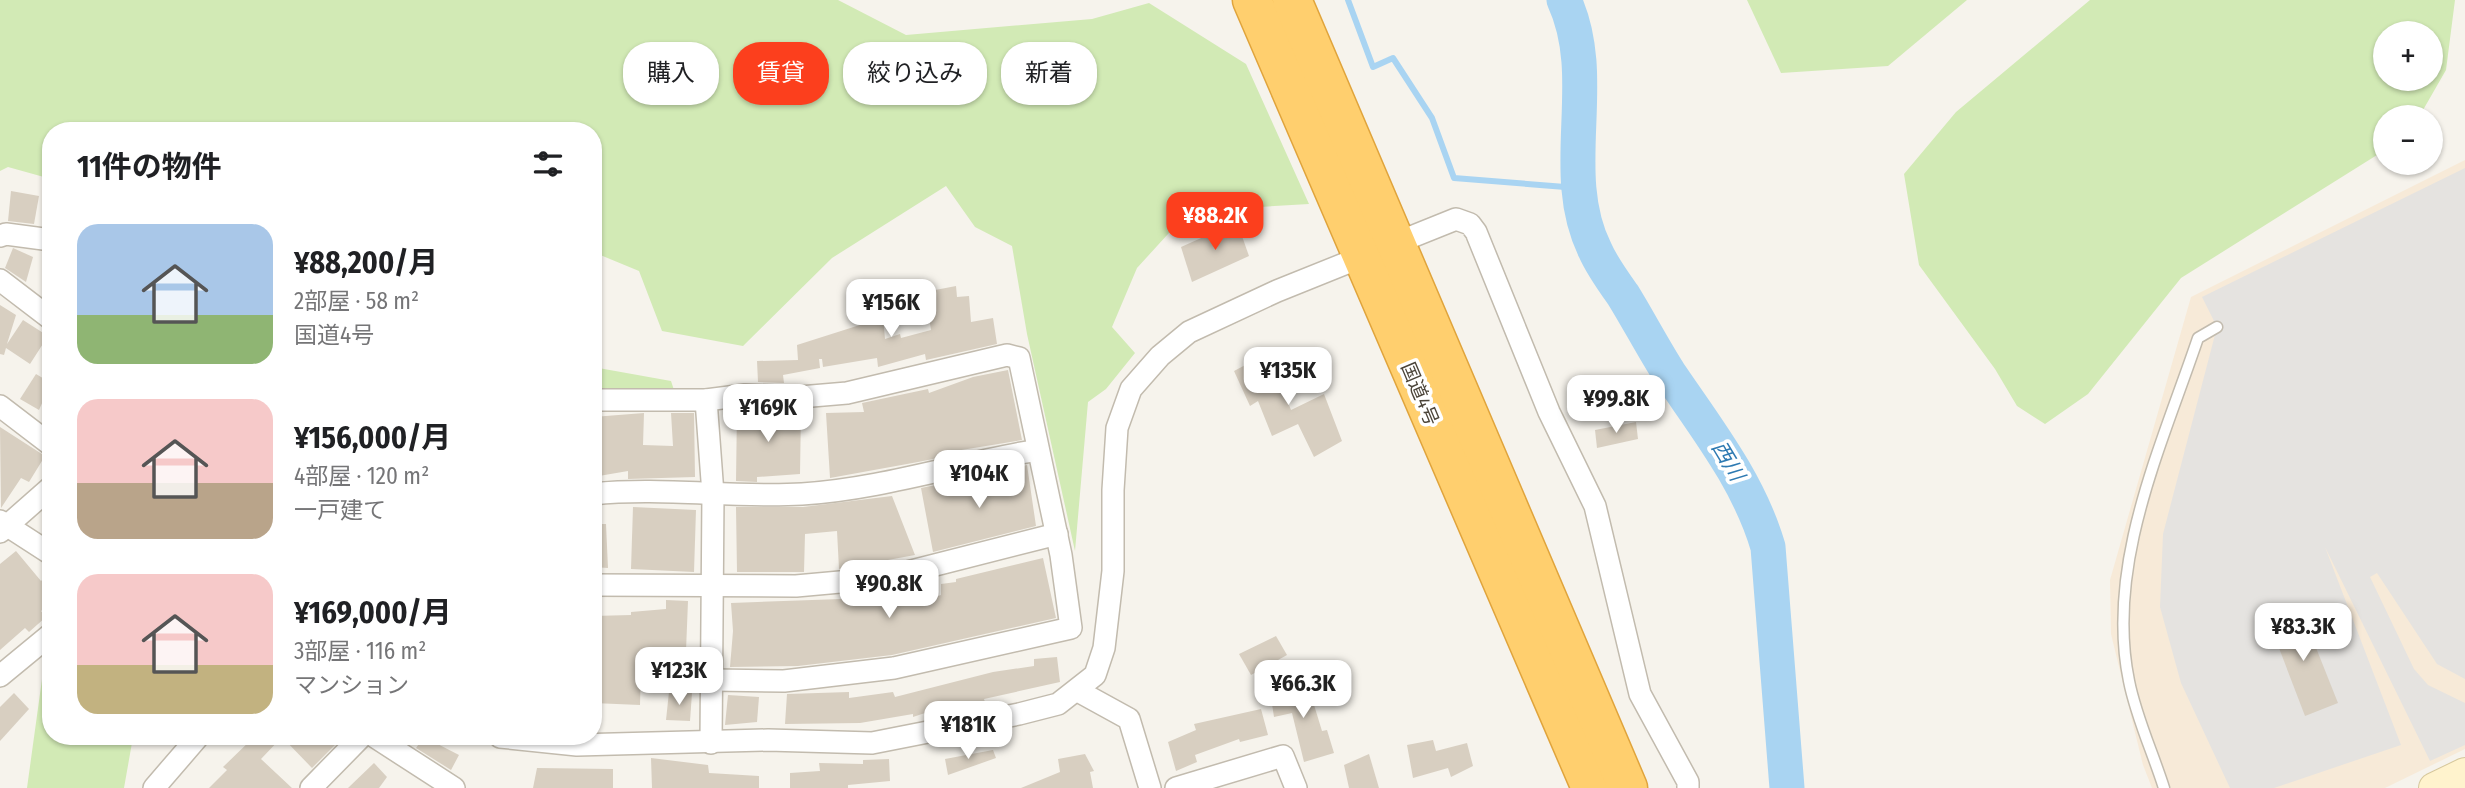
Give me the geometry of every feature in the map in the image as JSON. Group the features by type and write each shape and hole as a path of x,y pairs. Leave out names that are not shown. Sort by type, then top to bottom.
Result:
{"highway":[{"name":"国道4号","path":"1252,0 1378,250 1628,788"},
{"name":"国道4号","path":"1292,0 1378,250 1591,788"}],"street":[{"path":"602,745 872,743 1019,715 1058,704 1078,691 1095,675 1104,648 1113,571 1113,490 1117,428 1131,389 1160,356 1189,332 1228,312 1456,219 1470,224 1476,232 1549,412 1595,506 1640,694 1688,782 1688,788"},
{"path":"0,236 6,234 42,239"},
{"path":"0,280 42,312"},
{"path":"602,400 706,400 745,395 800,397 847,393 1007,355 1019,358 1057,534 1072,618 1071,628 894,668 784,681 713,680"},
{"path":"706,400 713,494 711,743"},
{"path":"0,406 42,438"},
{"path":"602,493 836,491 1038,450"},
{"path":"42,494 3,526 42,549"},
{"path":"602,585 796,586 884,579 1057,534"},
{"path":"0,676 42,641"},
{"path":"1078,691 1129,719 1150,788"},
{"path":"154,788 191,745"},
{"path":"312,788 353,745"},
{"path":"387,745 454,788"},
{"path":"1176,788 1283,757 1296,788"},
{"path":"1202,788 1230,773"},
{"path":"2434,788 2465,773"}],"lane":[{"path":"2164,788 2129,681 2123,606 2131,551 2197,338 2217,327"}],"shaded area":[{"path":"2465,160 2465,749 2385,788 2152,788 2143,765 2111,634 2110,580 2191,297 2435,175 2443,175 2443,171"},
{"path":"2465,168 2465,679 2437,664 2377,573 2370,577 2414,669 2428,685 2465,703 2465,745 2430,761 2325,547 2401,745 2274,788 2230,788 2181,683 2160,607 2163,534 2217,327 2202,297"}],"green space":[{"path":"0,0 838,0 906,35 1092,19 1149,3 1246,64 1309,204 1189,211 1137,268 1112,327 1135,353 1106,389 1088,402 1075,551 1027,334 1012,246 975,227 946,186 832,258 743,346 662,331 639,271 602,256 602,122 42,122 42,176 8,167 0,171"},
{"path":"1747,0 1967,0 1888,66 1781,73"},
{"path":"2090,0 2455,0 2446,70 2443,75 2443,21 2373,21 2373,91 2434,91 2426,105 2373,105 2373,158 2181,278 2088,394 2045,424 2017,406 1995,369 1919,265 1904,174 1956,112"},
{"path":"602,369 671,381 674,390 602,393"},
{"path":"42,679 42,745 132,745 124,788 27,788"}],"building":[{"path":"11,191 39,196 34,224 8,221"},
{"path":"1237,222 1249,256 1192,282 1181,247"},
{"path":"13,248 33,257 26,282 5,268"},
{"path":"956,286 957,297 969,296 971,322 993,318 997,344 926,360 925,354 878,367 877,358 823,367 822,359 819,359 820,368 783,375 784,383 758,382 757,361 798,360 797,345 863,324 861,309 882,306 885,339 931,330 925,292"},
{"path":"0,305 16,315 7,344 23,320 42,332 42,345 30,364 6,348 4,355 0,354"},
{"path":"1268,353 1291,410 1324,394 1342,441 1314,457 1298,424 1272,436 1258,401 1250,406 1234,371"},
{"path":"1008,370 1022,440 937,454 938,458 830,478 826,413 864,412 862,403 928,389 929,393 973,377"},
{"path":"36,374 42,378 42,403 39,410 20,399"},
{"path":"737,409 801,411 800,474 757,477 757,482 736,481"},
{"path":"644,413 643,445 673,446 671,413 694,413 695,477 628,479 628,471 602,475 602,416"},
{"path":"1636,422 1638,439 1597,448 1595,430"},
{"path":"0,427 42,454 42,461 29,482 21,478 1,508"},
{"path":"1027,465 1036,526 933,552 921,488 941,484 942,493 1009,476 1009,469"},
{"path":"892,496 915,555 839,569 837,531 805,534 804,572 737,572 736,507 803,507"},
{"path":"633,507 696,510 694,572 631,569"},
{"path":"602,524 606,524 608,568 602,568"},
{"path":"16,551 42,580 42,621 29,632 25,628 0,650 0,564"},
{"path":"1043,558 1056,618 892,655 798,666 730,667 733,631 731,603 841,599 879,593 880,599 928,590 932,598 941,595 941,584"},
{"path":"666,600 688,601 686,651 690,651 689,668 641,668 640,705 602,703 602,616 631,615 631,612 666,609"},
{"path":"2301,610 2338,703 2305,716 2269,622"},
{"path":"1276,636 1287,655 1251,675 1239,654"},
{"path":"1057,657 1060,682 984,699 985,702 952,708 952,704 913,717 913,714 860,723 785,724 787,694 849,692 849,698 893,692 895,697 993,672 1034,666 1034,659"},
{"path":"1307,682 1322,731 1327,730 1334,753 1304,762 1292,713 1274,717 1270,691"},
{"path":"669,692 692,693 690,721 666,720"},
{"path":"14,693 29,709 0,741 0,707"},
{"path":"728,695 759,697 757,722 725,725"},
{"path":"1261,709 1268,735 1240,742 1239,739 1195,755 1197,762 1176,771 1168,742 1196,730 1194,724"},
{"path":"1433,740 1436,751 1467,743 1473,766 1451,777 1448,768 1413,778 1407,745"},
{"path":"246,745 274,745 261,759 292,788 209,788 227,770 223,767"},
{"path":"290,745 335,745 312,768"},
{"path":"418,745 440,745 459,755 451,770 416,748"},
{"path":"993,750 996,758 948,775 945,759"},
{"path":"1085,754 1094,771 1090,772 1093,788 1021,788 1060,772 1058,759"},
{"path":"1369,754 1379,788 1349,788 1344,765"},
{"path":"651,758 708,765 709,773 759,776 759,788 652,788"},
{"path":"889,759 890,781 848,785 848,788 790,788 790,773 820,771 819,763 863,764 863,760"},
{"path":"374,763 387,777 379,788 348,788"},
{"path":"537,768 613,769 613,788 533,788"}],"waterway":[{"path":"1348,0 1373,67 1393,58 1432,118 1454,178 1578,188"},
{"name":"西川","path":"1564,0 1574,30 1579,62 1579,189 1584,220 1595,250 1669,373 1738,478 1750,500 1768,547 1787,788"}]}
